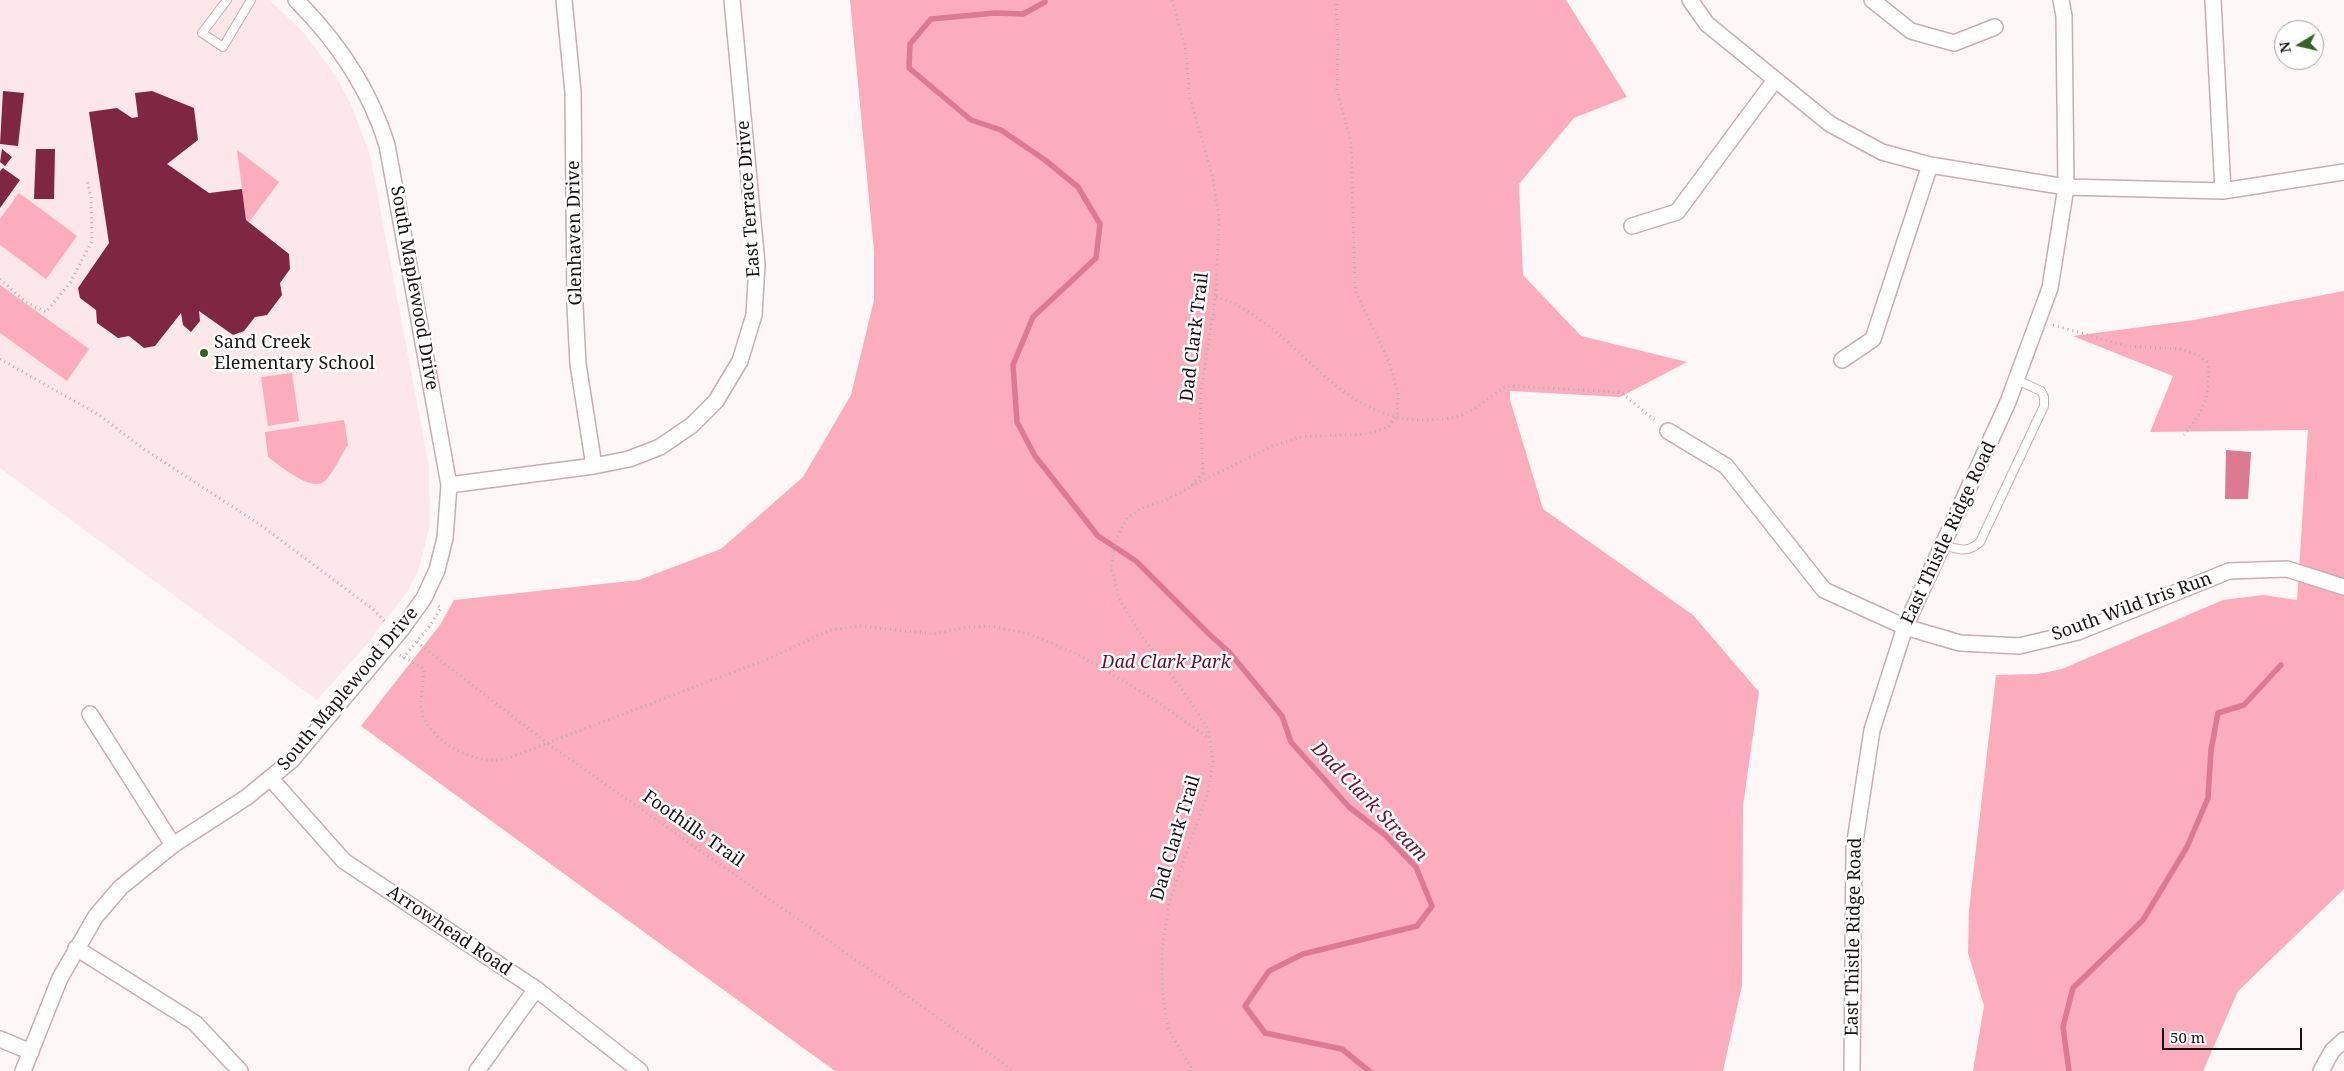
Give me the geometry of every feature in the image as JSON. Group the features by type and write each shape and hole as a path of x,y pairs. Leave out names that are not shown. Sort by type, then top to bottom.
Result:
{"street":[{"name":"South Maplewood Drive","path":"23,1071 60,978 96,916 121,887 173,845 247,797 292,760 392,640 424,598 437,570 446,530 449,485 398,195 384,134 369,99 352,69 319,24 296,0"},
{"name":"Glenhaven Drive","path":"564,0 573,92 575,306 578,364 594,466"},
{"name":"East Terrace Drive","path":"449,485 594,466 629,459 660,447 692,425 716,401 740,361 754,315 757,264 732,0"},
{"path":"1690,0 1707,24 1830,124 1882,152 1930,166 2066,187 2223,191 2344,172"},
{"path":"1872,0 1911,31 1954,43 1995,27"},
{"name":"East Thistle Ridge Road","path":"1852,1071 1854,848 1872,730 1905,627 2008,402 2050,288 2066,187 2064,16 2061,0"},
{"path":"2213,0 2223,191"},
{"path":"1632,226 1677,212 1775,80"},
{"path":"1842,360 1873,339 1930,166"},
{"name":"South Wild Iris Run","path":"1668,431 1726,466 1824,590 1905,627 1960,643 2019,646 2078,632 2229,571 2287,569 2344,587"},
{"path":"90,714 173,845"},
{"name":"Arrowhead Road","path":"271,779 344,861 536,989 640,1071"},
{"path":"76,948 196,1023 240,1071"},
{"path":"477,1071 536,989"},
{"path":"0,1039 32,1052"},
{"path":"2321,1071 2332,1052 2344,1040"}],"lane":[{"path":"227,0 202,33 223,47 251,0"},
{"path":"1943,545 1963,551 1973,548 1980,542 2044,406 2044,398 2041,391 2017,380"}],"path":[{"name":"Dad Clark Trail","path":"1172,0 1185,46 1190,98 1213,178 1219,217 1216,297 1200,398 1203,473 1189,488 1168,499 1142,508 1127,518 1118,537 1111,565 1119,599 1141,635 1184,692 1208,730 1210,738 1213,762 1208,792 1169,903 1162,950 1162,988 1168,1029 1193,1071"},
{"path":"1189,488 1273,446 1300,437 1368,434 1388,427 1397,416 1398,394 1390,364 1356,290 1351,142 1337,90 1336,0"},
{"path":"0,279 26,302 46,312 70,283 92,241 91,198 87,180"},
{"path":"1216,297 1236,303 1261,321 1341,390 1367,407 1397,416 1437,421 1463,415 1494,393 1508,386 1620,392 1668,431"},
{"path":"2038,321 2101,337 2126,346 2180,349 2199,355 2208,364 2209,386 2202,412 2184,435"},
{"path":"0,359 30,378 99,415 144,449 262,526 374,610 403,658 424,669 422,712 432,730 447,744 466,755 492,760 515,755 768,659 830,630 861,626 933,634 989,626 1030,634 1079,655 1147,695 1210,738"},
{"path":"403,658 441,608"},
{"name":"Foothills Trail","path":"417,642 547,743 1014,1071"}],"shaded area":[{"name":"Sand Creek Elementary School","path":"0,0 269,0 303,32 337,78 352,107 370,155 429,467 430,525 418,571 408,591 367,644 317,700 0,468"},
{"path":"2226,450 2251,452 2248,499 2225,499"}],"green space":[{"name":"Dad Clark Park","path":"850,0 1566,0 1627,97 1574,118 1519,184 1523,275 1581,336 1687,362 1620,397 1510,391 1510,400 1543,509 1693,615 1759,692 1743,806 1742,985 1723,1071 835,1071 361,726 440,625 454,600 639,580 721,549 803,477 851,395 874,300 874,251"},
{"path":"237,150 279,182 249,222 246,220"},
{"path":"19,193 77,236 46,279 0,245 0,219"},
{"path":"0,285 89,349 67,381 0,333"},
{"path":"2344,291 2344,889 2238,991 2203,1071 1973,1071 1984,1006 1968,953 1969,910 1996,675 2038,674 2062,669 2223,600 2263,595 2297,600 2308,430 2150,432 2173,376 2073,336 2194,320"},
{"path":"292,373 299,421 268,426 261,377"},
{"path":"344,420 348,445 331,473 325,481 319,484 304,481 268,457 265,432"}],"building":[{"path":"3,91 24,93 18,146 0,144"},
{"name":"Sand Creek Elementary School","path":"152,91 194,108 198,140 167,164 209,193 242,189 246,220 289,254 290,269 280,283 282,295 267,315 255,317 244,331 233,335 199,311 200,321 191,332 183,325 181,313 155,346 144,348 129,336 118,338 97,323 96,310 80,298 78,288 109,243 89,112 117,108 132,118 138,117 135,93"},
{"path":"2,149 12,157 5,166 0,162"},
{"path":"36,149 55,149 54,199 34,199"},
{"path":"3,168 20,180 0,208 0,171"}],"waterway":[{"name":"Dad Clark Stream","path":"1045,0 1045,2 1023,14 995,13 931,19 910,44 909,68 971,120 1001,130 1045,160 1078,187 1100,224 1096,258 1033,317 1013,365 1017,422 1035,456 1098,536 1136,561 1230,653 1282,716 1291,742 1349,807 1385,835 1416,867 1432,906 1417,926 1303,954 1269,971 1245,1006 1265,1033 1342,1049 1369,1071"},
{"path":"2069,1071 2063,1027 2073,988 2143,920 2187,847 2208,798 2211,750 2218,713 2244,705 2281,665"}],"place":[{"name":"Sand Creek Elementary School","path":"204,353"}]}
